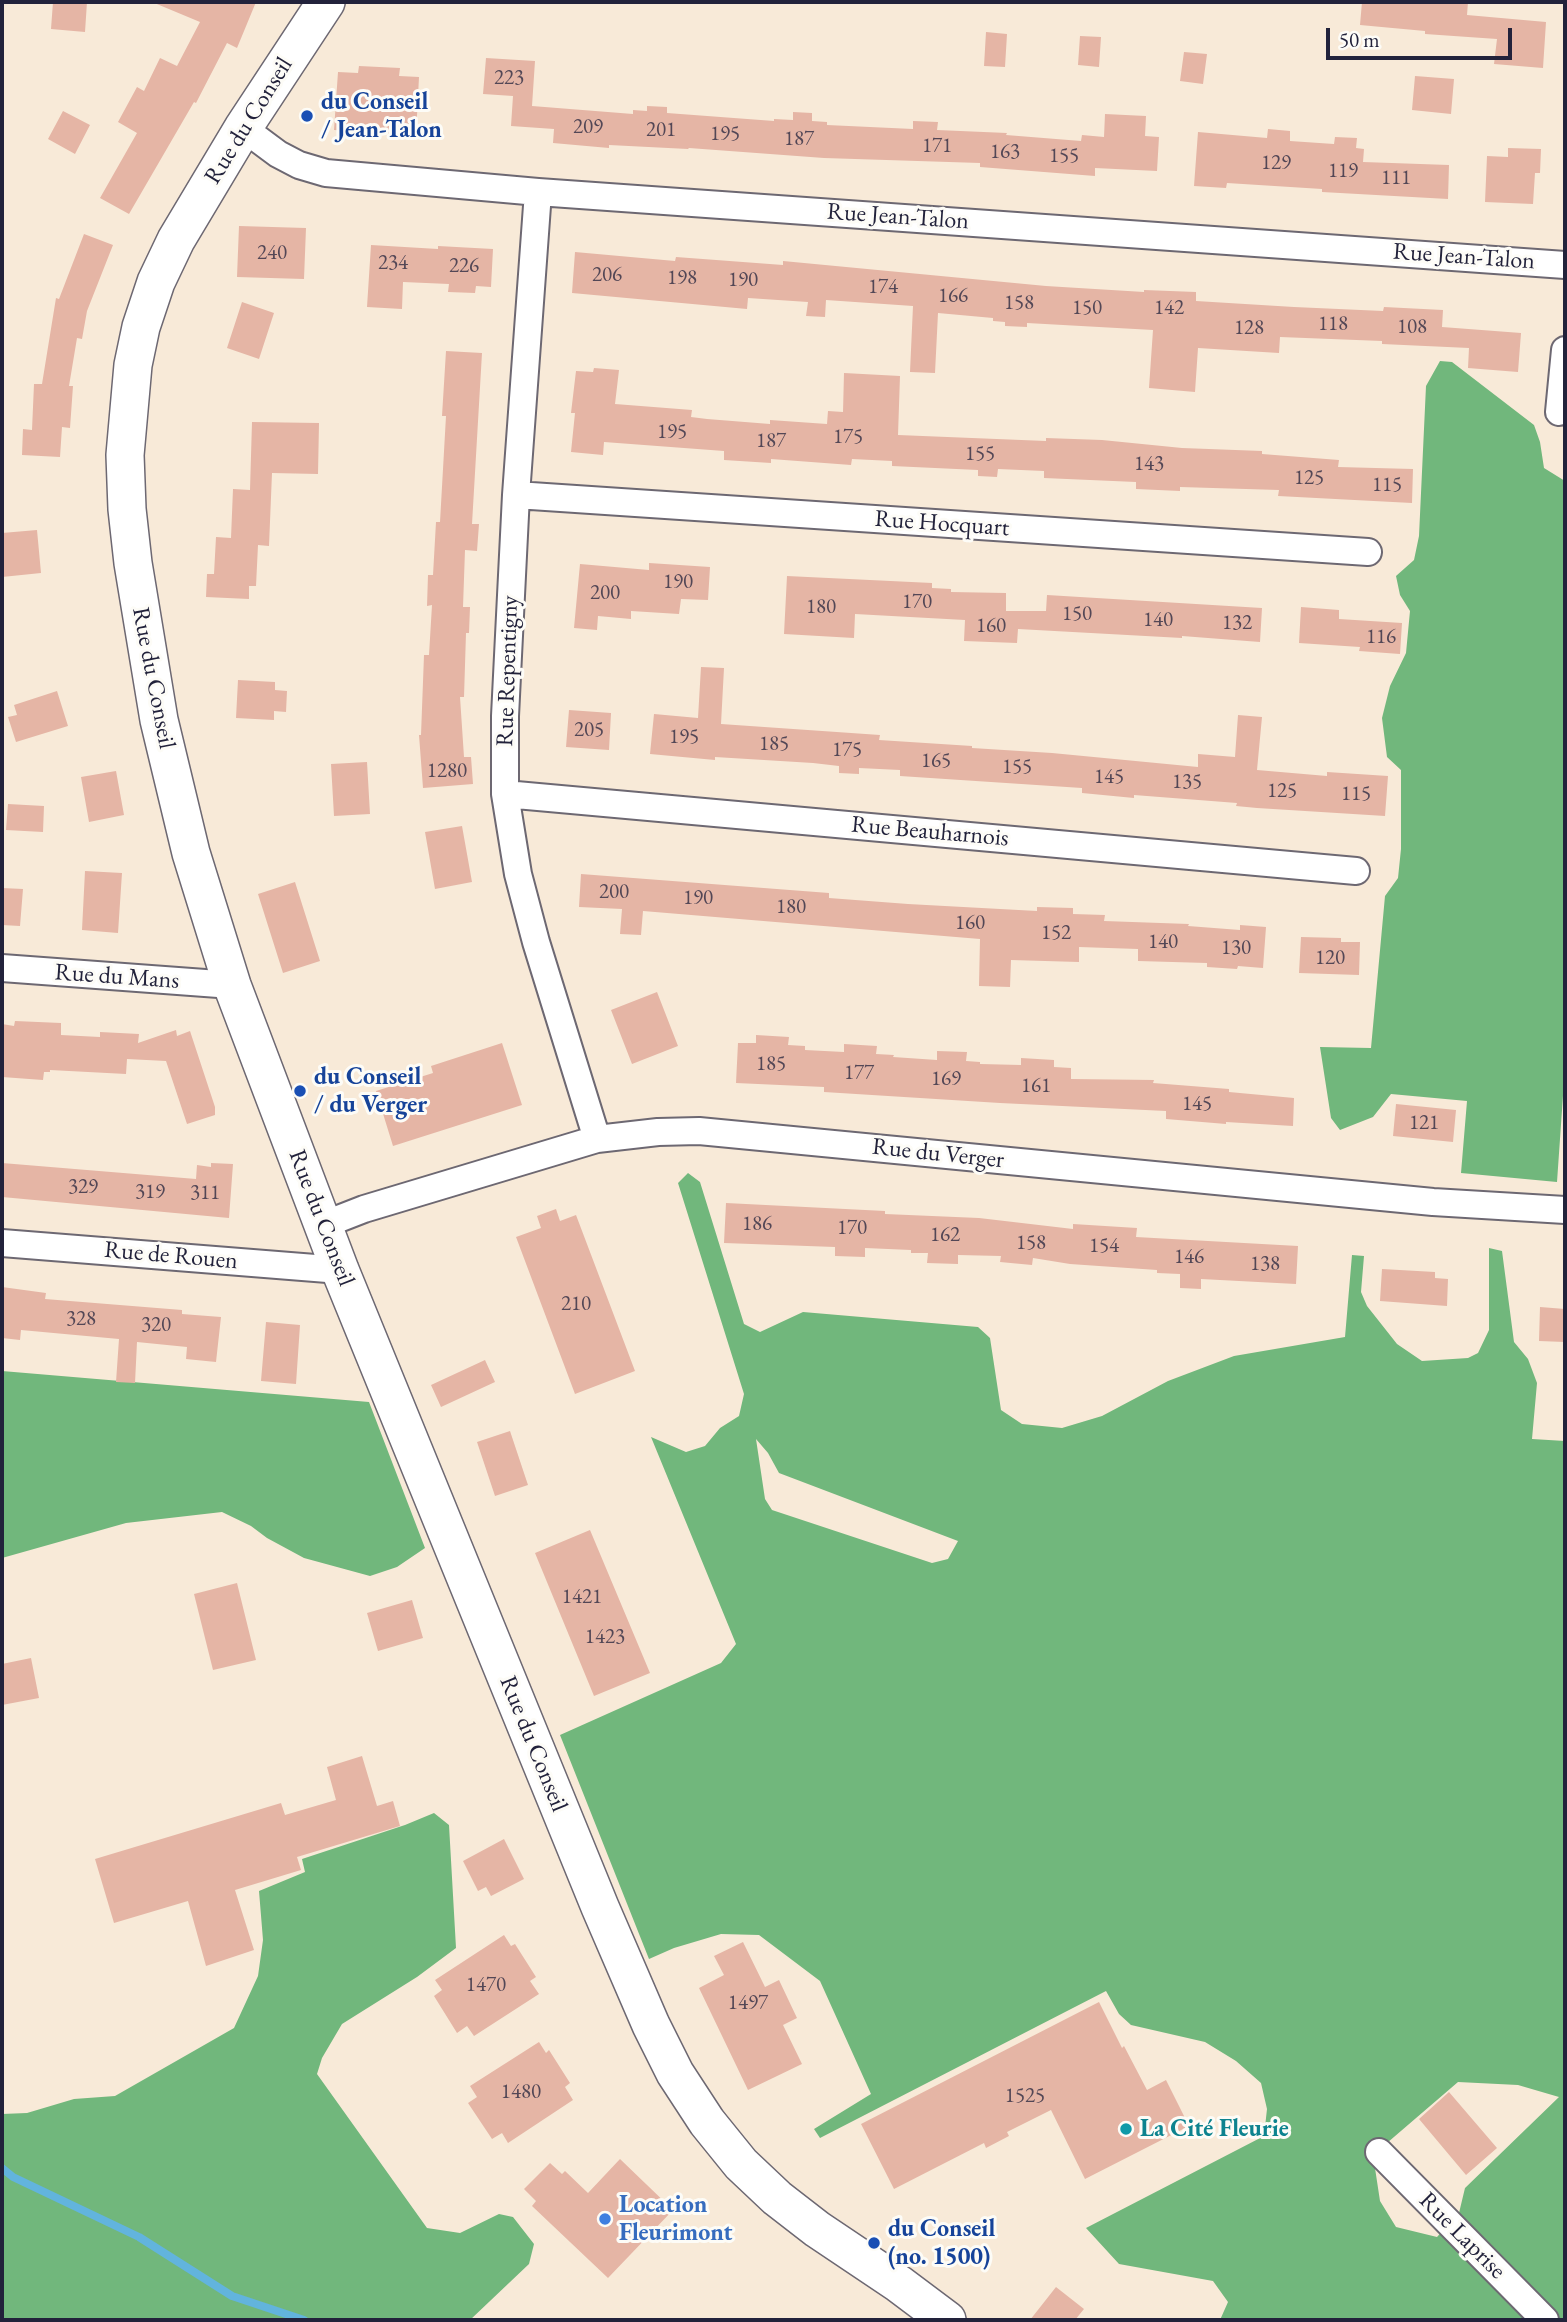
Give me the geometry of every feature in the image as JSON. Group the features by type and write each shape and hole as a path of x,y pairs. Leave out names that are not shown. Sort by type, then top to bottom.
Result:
{"street":[{"name":"Rue du Conseil","path":"326,2 243,128 176,240 156,282 141,327 133,365 125,455 133,564 159,720 191,853 232,985 340,1270 650,2025 707,2122 741,2164 777,2199 947,2320"},
{"name":"Rue Jean-Talon","path":"243,128 278,154 299,165 326,173 538,192 1565,264"},
{"name":"Rue Repentigny","path":"538,192 516,495 505,716 505,794 518,874 536,942 597,1139"},
{"path":"1559,412 1565,350"},
{"name":"Rue Hocquart","path":"516,495 1368,552"},
{"name":"Rue Beauharnois","path":"505,794 1356,871"},
{"name":"Rue du Mans","path":"2,968 232,985"},
{"name":"Rue du Verger","path":"323,1225 364,1209 597,1139 658,1132 699,1132 1405,1199 1565,1210"},
{"name":"Rue de Rouen","path":"2,1243 340,1270"},
{"name":"Rue Laprise","path":"1379,2152 1545,2320"}],"green space":[{"path":"1440,361 1452,362 1534,425 1544,468 1565,481 1565,1067 1557,1182 1461,1173 1467,1101 1391,1094 1373,1117 1340,1130 1331,1118 1320,1047 1371,1048 1385,896 1398,878 1401,849 1401,770 1387,757 1382,718 1390,686 1406,653 1410,611 1400,595 1396,576 1414,560 1419,536 1426,386"},
{"path":"688,1173 700,1182 744,1324 760,1332 803,1312 978,1327 990,1338 1001,1410 1022,1424 1062,1428 1102,1416 1168,1381 1234,1356 1345,1337 1352,1255 1364,1256 1361,1292 1367,1306 1397,1344 1422,1361 1468,1358 1478,1353 1489,1330 1489,1248 1502,1251 1514,1342 1528,1359 1537,1383 1532,1439 1565,1441 1565,2320 1220,2320 1228,2302 1213,2281 1119,2264 1086,2228 1264,2136 1267,2109 1261,2083 1236,2061 1205,2042 1131,2025 1119,2014 1106,1991 820,2138 814,2129 871,2094 820,1981 759,1935 721,1934 674,1948 649,1959 560,1735 721,1663 736,1644 651,1437 686,1452 705,1446 720,1428 739,1416 744,1394 678,1183","holes":["756,1439 779,1473 958,1541 948,1559 932,1563 772,1510 765,1499","1458,2082 1518,2085 1559,2097 1465,2188 1459,2213 1437,2237 1396,2227 1380,2201 1373,2155"]},
{"path":"2,1371 369,1402 425,1548 397,1567 370,1576 304,1558 222,1512 126,1523 2,1558"},
{"path":"434,1813 449,1825 456,1948 417,1977 342,2024 322,2058 317,2074 427,2228 460,2233 499,2214 513,2217 534,2244 529,2264 470,2320 2,2320 2,2114 27,2113 74,2099 115,2096 234,2028 258,1976 263,1940 259,1891 305,1872 302,1859"}],"building":[{"path":"53,2 87,2 85,32 51,29"},
{"path":"152,2 256,2 237,48 227,43 196,103 194,102 129,214 100,198 137,133 118,122 137,87 144,91 160,58 177,66 200,22"},
{"path":"1362,2 1468,2 1467,15 1546,22 1543,68 1494,64 1497,39 1425,34 1425,31 1360,25"},
{"path":"986,32 1007,34 1005,67 984,66"},
{"path":"1080,36 1101,37 1099,67 1078,65"},
{"path":"1184,52 1207,54 1203,84 1180,81"},
{"path":"486,58 535,61 532,106 633,114 633,110 647,111 647,106 667,107 667,113 774,121 793,120 793,112 812,113 812,121 827,122 827,125 913,129 913,121 938,122 937,130 1007,133 1006,135 1081,141 1082,135 1104,137 1105,114 1146,116 1145,136 1159,137 1157,171 1095,168 1095,176 980,167 980,163 824,158 689,148 609,145 609,148 553,143 554,129 511,126 513,96 483,94"},
{"path":"359,66 400,68 399,76 419,77 416,135 334,130 338,72 358,73"},
{"path":"1415,76 1454,79 1451,114 1412,110"},
{"path":"63,111 90,125 75,154 48,139"},
{"path":"1268,129 1290,131 1290,141 1334,144 1335,137 1357,138 1356,148 1364,149 1363,162 1449,165 1448,199 1322,192 1322,189 1227,183 1226,188 1194,186 1198,132 1267,138"},
{"path":"1508,148 1541,149 1540,173 1535,173 1533,204 1485,202 1487,156 1508,157"},
{"path":"239,226 306,228 304,279 237,277"},
{"path":"84,234 113,245 87,311 82,339 77,338 69,386 73,386 70,428 62,427 60,457 22,455 23,429 32,430 34,384 42,384 56,298 59,299"},
{"path":"371,245 493,249 491,287 476,286 475,293 448,292 449,284 403,282 402,309 367,307"},
{"path":"575,252 675,261 676,257 783,265 783,261 1046,286 1196,292 1196,301 1383,311 1384,307 1443,310 1442,327 1521,333 1518,372 1468,368 1469,348 1280,337 1279,353 1198,348 1195,392 1149,388 1153,330 1027,323 1027,327 1005,326 1005,322 993,321 993,318 938,313 935,373 910,372 913,306 826,300 825,317 806,316 808,302 748,298 747,309 572,293"},
{"path":"242,302 274,313 259,359 227,348"},
{"path":"446,351 482,353 472,524 479,524 477,551 465,550 463,607 470,607 469,633 466,633 464,697 460,697 464,757 471,757 473,784 423,788 419,735 424,655 429,655 432,605 427,606 428,575 433,575 436,522 440,522 446,416 442,416"},
{"path":"594,368 619,370 615,404 692,410 691,417 770,424 770,420 827,424 828,411 843,412 844,373 900,376 898,435 1046,441 1046,438 1102,440 1182,448 1262,451 1262,454 1339,460 1338,467 1413,469 1412,503 1278,496 1279,490 1180,487 1180,491 1136,489 1136,482 1044,478 1044,471 998,469 997,477 978,476 978,470 892,466 892,461 852,459 851,465 771,459 771,463 724,460 724,451 604,442 603,455 571,452 575,413 571,413 576,371 593,372"},
{"path":"252,422 319,423 318,474 272,473 269,546 258,545 256,586 249,586 249,599 206,597 207,574 214,574 216,537 231,538 233,489 250,490"},
{"path":"37,530 41,573 2,577 2,533"},
{"path":"649,563 710,567 708,600 681,599 679,614 631,611 631,619 598,616 597,630 574,628 580,564 649,570"},
{"path":"787,576 932,583 932,588 951,589 951,592 1006,593 1006,611 1046,611 1047,595 1262,608 1260,642 1018,629 1017,643 964,641 965,620 855,614 854,638 784,634"},
{"path":"1301,607 1339,610 1339,619 1402,623 1400,654 1359,651 1360,647 1299,643"},
{"path":"701,667 724,668 721,724 880,735 879,740 1198,767 1198,754 1235,757 1238,715 1262,717 1257,770 1327,776 1327,772 1388,776 1385,816 1257,808 1236,806 1237,803 1134,795 1134,798 1082,793 1082,788 900,776 900,770 859,768 859,774 839,773 839,766 813,763 715,757 715,760 650,754 654,714 698,718"},
{"path":"238,680 275,682 275,690 287,691 286,712 274,711 274,720 236,718"},
{"path":"57,691 68,726 16,742 8,717 17,715 14,705"},
{"path":"569,710 611,713 609,750 566,747"},
{"path":"367,762 370,814 334,816 331,764"},
{"path":"116,771 124,815 89,822 81,777"},
{"path":"8,804 44,806 43,832 6,830"},
{"path":"462,826 472,882 435,889 425,832"},
{"path":"85,871 122,873 118,933 82,930"},
{"path":"581,874 829,893 829,898 908,904 1037,911 1037,907 1073,908 1073,914 1105,915 1104,921 1189,924 1188,926 1240,930 1240,925 1266,927 1263,968 1238,966 1237,969 1207,967 1207,963 1138,961 1138,949 1079,947 1079,962 1011,960 1010,987 979,986 980,939 643,911 641,935 620,934 622,909 579,907"},
{"path":"295,882 320,961 283,973 258,894"},
{"path":"2,888 23,889 20,926 2,925"},
{"path":"1301,937 1341,938 1341,942 1360,942 1359,975 1299,973"},
{"path":"657,992 678,1046 632,1064 611,1010"},
{"path":"15,1021 61,1023 61,1035 100,1037 100,1032 139,1034 138,1043 176,1030 177,1036 190,1031 215,1107 215,1115 187,1124 166,1061 127,1059 126,1074 50,1070 44,1072 43,1080 2,1077 2,1024 14,1026"},
{"path":"756,1035 789,1037 788,1045 805,1046 805,1050 844,1052 844,1044 877,1046 876,1054 894,1055 893,1057 937,1060 937,1051 967,1052 966,1061 980,1064 1021,1065 1021,1058 1054,1060 1054,1067 1071,1068 1071,1079 1154,1080 1153,1083 1294,1098 1293,1126 1166,1119 1166,1111 824,1092 824,1087 736,1083 738,1043 756,1043"},
{"path":"502,1043 522,1105 393,1146 376,1091 433,1073 431,1066"},
{"path":"1396,1104 1456,1110 1453,1142 1393,1136"},
{"path":"2,1163 196,1179 197,1165 211,1167 211,1163 233,1164 229,1218 2,1197"},
{"path":"726,1203 979,1218 1073,1229 1073,1224 1137,1228 1136,1237 1298,1246 1296,1284 1201,1279 1201,1289 1180,1288 1180,1274 1157,1273 1157,1270 1070,1264 1033,1258 1032,1265 1000,1262 1001,1256 958,1255 958,1264 927,1263 928,1253 911,1253 911,1250 865,1248 865,1257 835,1256 835,1247 724,1243"},
{"path":"556,1209 560,1221 576,1215 635,1371 575,1394 516,1237 541,1228 537,1216"},
{"path":"1382,1269 1435,1272 1435,1278 1448,1279 1447,1306 1380,1301"},
{"path":"2,1287 46,1293 45,1299 182,1310 182,1314 221,1317 216,1362 186,1359 187,1347 137,1342 135,1383 116,1382 119,1339 21,1330 20,1340 2,1338"},
{"path":"1540,1307 1565,1309 1565,1342 1539,1341"},
{"path":"266,1322 300,1325 296,1384 261,1381"},
{"path":"485,1360 495,1382 441,1407 431,1385"},
{"path":"510,1431 528,1485 495,1496 477,1442"},
{"path":"590,1530 650,1673 594,1696 535,1553"},
{"path":"237,1583 256,1660 213,1670 194,1594"},
{"path":"412,1600 423,1638 378,1651 367,1613"},
{"path":"31,1658 39,1698 2,1705 2,1664"},
{"path":"362,1756 377,1806 393,1801 400,1826 297,1857 301,1870 235,1890 254,1950 206,1966 188,1901 114,1923 95,1859 281,1803 285,1815 336,1800 327,1767"},
{"path":"504,1839 524,1879 491,1896 486,1887 478,1891 463,1861"},
{"path":"504,1935 511,1946 515,1944 536,1977 530,1981 539,1994 474,2036 467,2026 457,2033 434,1996 442,1990 435,1980"},
{"path":"743,1942 765,1987 779,1980 797,2018 783,2025 802,2064 748,2090 699,1988 724,1975 714,1956"},
{"path":"1099,2002 1147,2090 1166,2080 1189,2126 1085,2179 1051,2110 1007,2132 1009,2136 986,2148 984,2143 894,2189 861,2124"},
{"path":"539,2042 546,2053 549,2050 570,2083 565,2087 573,2100 508,2143 502,2133 492,2139 468,2103 477,2097 470,2086"},
{"path":"1449,2092 1497,2148 1466,2175 1419,2119"},
{"name":"Location Fleurimont","path":"620,2159 673,2210 608,2278 532,2206 536,2201 524,2189 550,2163 562,2174 565,2171 588,2193"},
{"path":"1056,2287 1084,2309 1075,2320 1030,2320"}],"waterway":[{"path":"2,2168 13,2177 139,2237 232,2296 304,2320"}],"place":[{"name":"du Conseil / Jean-Talon","path":"307,116"},
{"name":"du Conseil / du Verger","path":"300,1091"},
{"name":"La Cité Fleurie","path":"1126,2129"},
{"name":"Location Fleurimont","path":"605,2219"},
{"name":"du Conseil (no. 1500)","path":"874,2243"}]}
